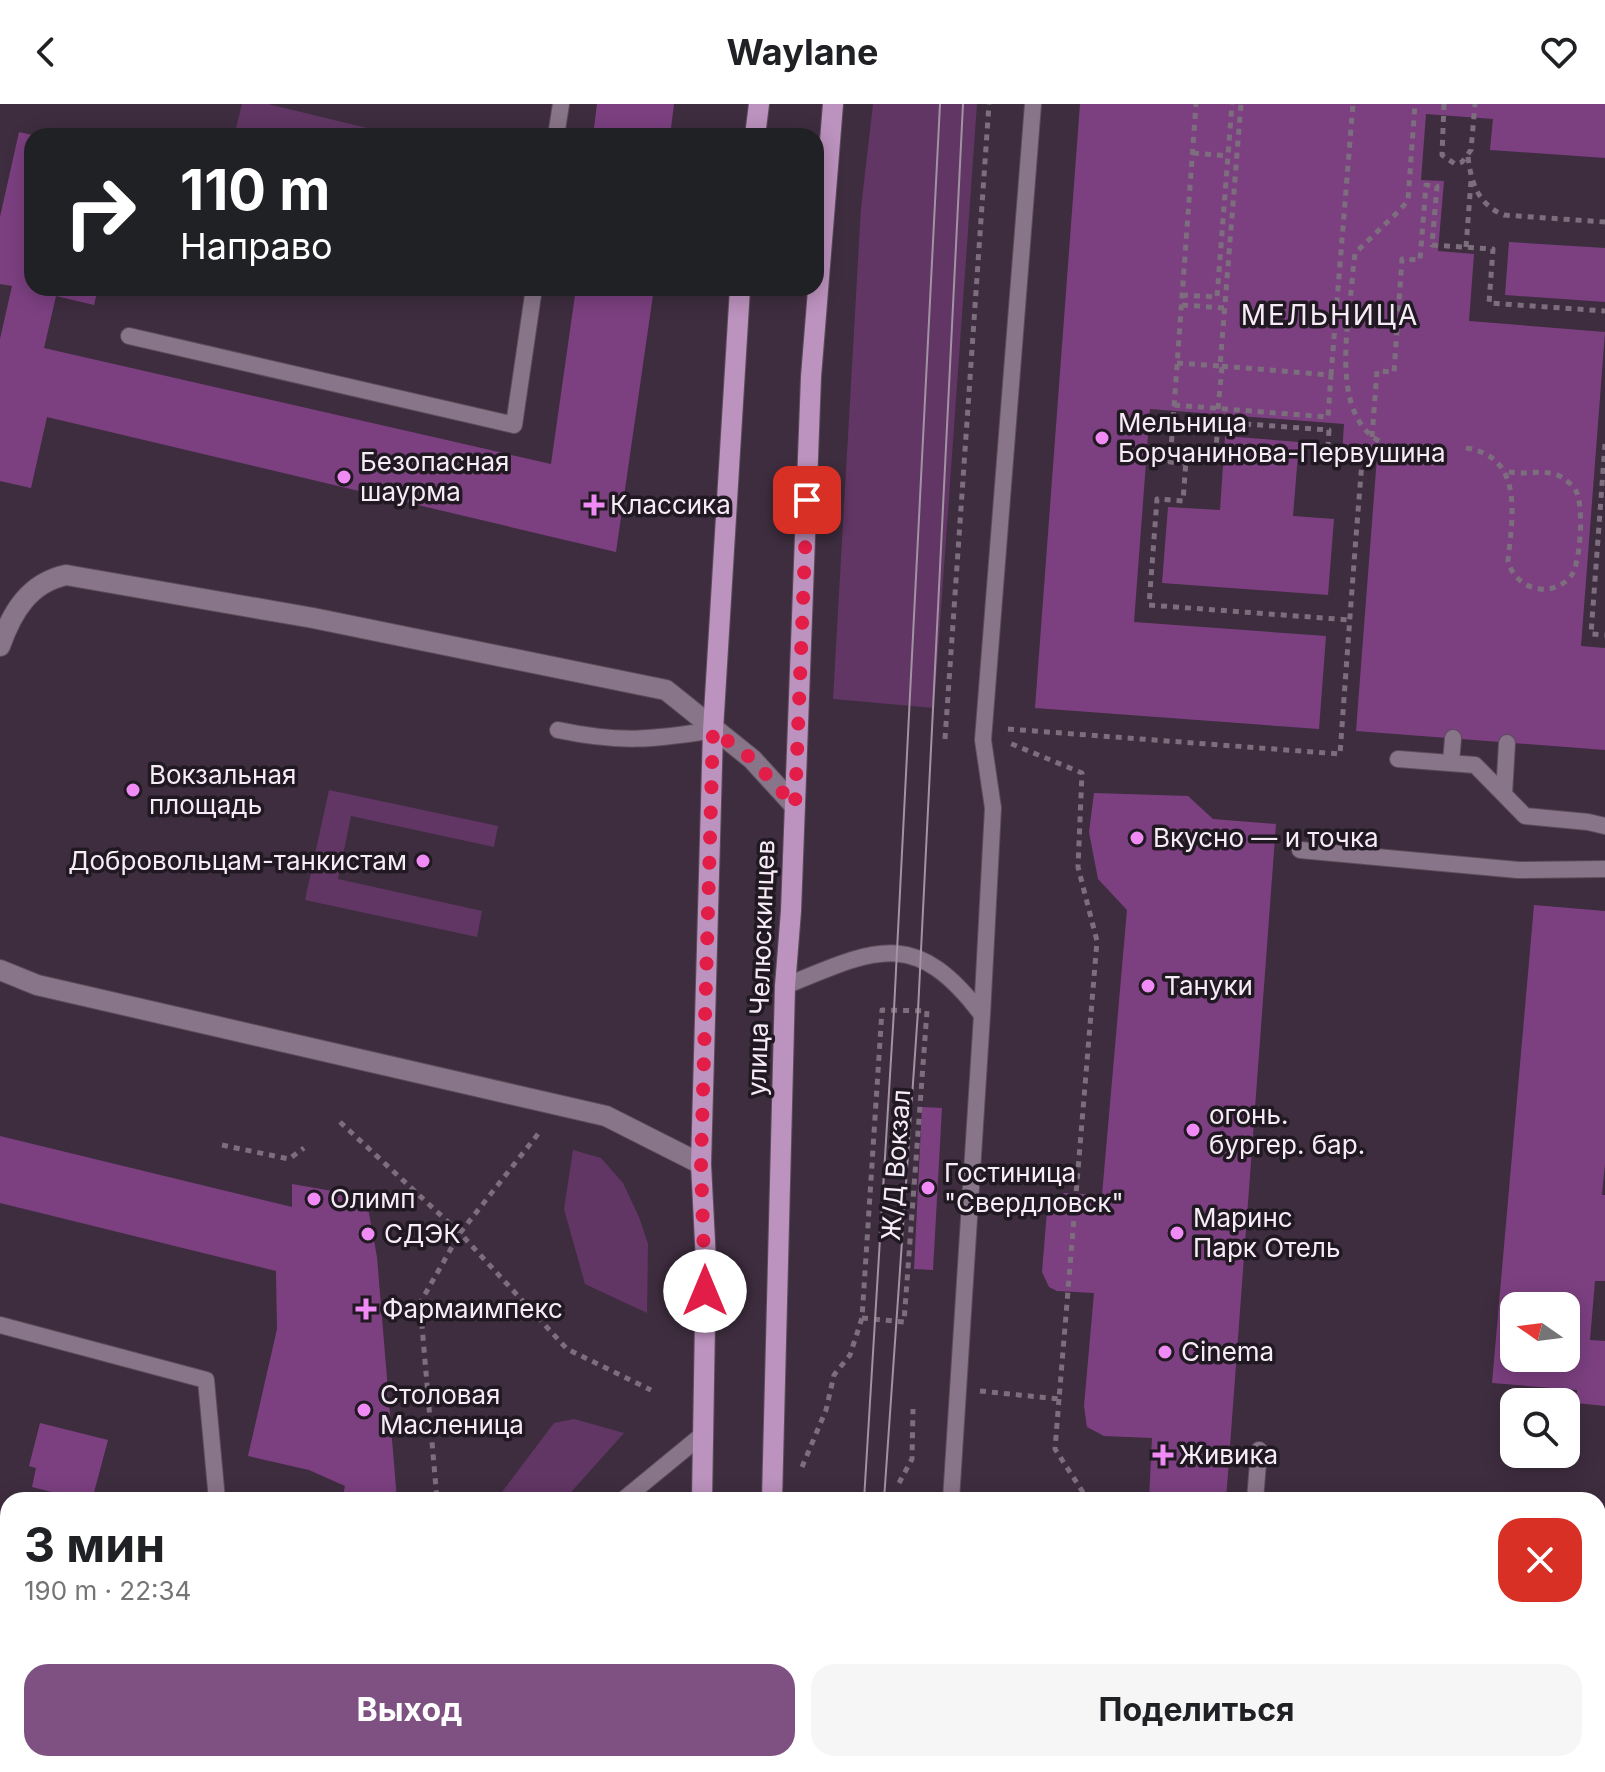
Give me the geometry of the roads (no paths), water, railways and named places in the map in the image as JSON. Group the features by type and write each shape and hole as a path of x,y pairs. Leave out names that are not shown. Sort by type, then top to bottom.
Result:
{"main road":[{"path":"756,128 759,104"},
{"name":"улица Челюскинцев","path":"824,216 833,104"},
{"name":"улица Челюскинцев","path":"702,1492 706,1262 701,1164 713,730 740,296"},
{"name":"улица Челюскинцев","path":"772,1492 785,986 811,377 818,296"}],"street":[{"path":"0,646 7,624 22,601 51,578 66,575 313,618 666,690 752,759 795,806"},
{"path":"0,970 52,988 606,1116 701,1164"}],"lane":[{"path":"557,128 561,104"},
{"path":"952,1492 993,808 983,740 1033,104"},
{"path":"129,336 514,425 533,296"},
{"path":"558,730 600,739 654,740 713,730"},
{"path":"1451,763 1453,738"},
{"path":"1504,794 1507,743"},
{"path":"1398,759 1475,765 1525,816 1605,826"},
{"path":"1300,850 1518,870 1605,869"},
{"path":"785,986 864,955 919,957 960,986 982,1015"},
{"path":"0,1325 206,1380 216,1492"},
{"path":"633,1492 702,1435"},
{"path":"1256,1492 1259,1450"}],"tram line":[{"path":"864,1492 894,1010 940,104"},
{"path":"885,1492 918,1011 963,104"}],"place":[{"name":"Мельница Борчанинова-Первушина","path":"1102,438"},
{"name":"Безопасная шаурма","path":"344,477"},
{"name":"Классика","path":"594,505"},
{"name":"Вокзальная площадь","path":"133,790"},
{"name":"Вкусно — и точка","path":"1137,838"},
{"name":"Добровольцам-танкистам","path":"423,861"},
{"name":"Тануки","path":"1148,986"},
{"name":"огонь. бургер. бар.","path":"1193,1130"},
{"name":"Гостиница \"Свердловск\"","path":"928,1188"},
{"name":"Олимп","path":"314,1199"},
{"name":"Маринс Парк Отель","path":"1177,1233"},
{"name":"СДЭК","path":"368,1234"},
{"name":"Фармаимпекс","path":"366,1309"},
{"name":"Cinema","path":"1165,1352"},
{"name":"Столовая Масленица","path":"364,1410"},
{"name":"Живика","path":"1163,1455"}],"district":[{"name":"МЕЛЬНИЦА","path":"1330,315"}]}
